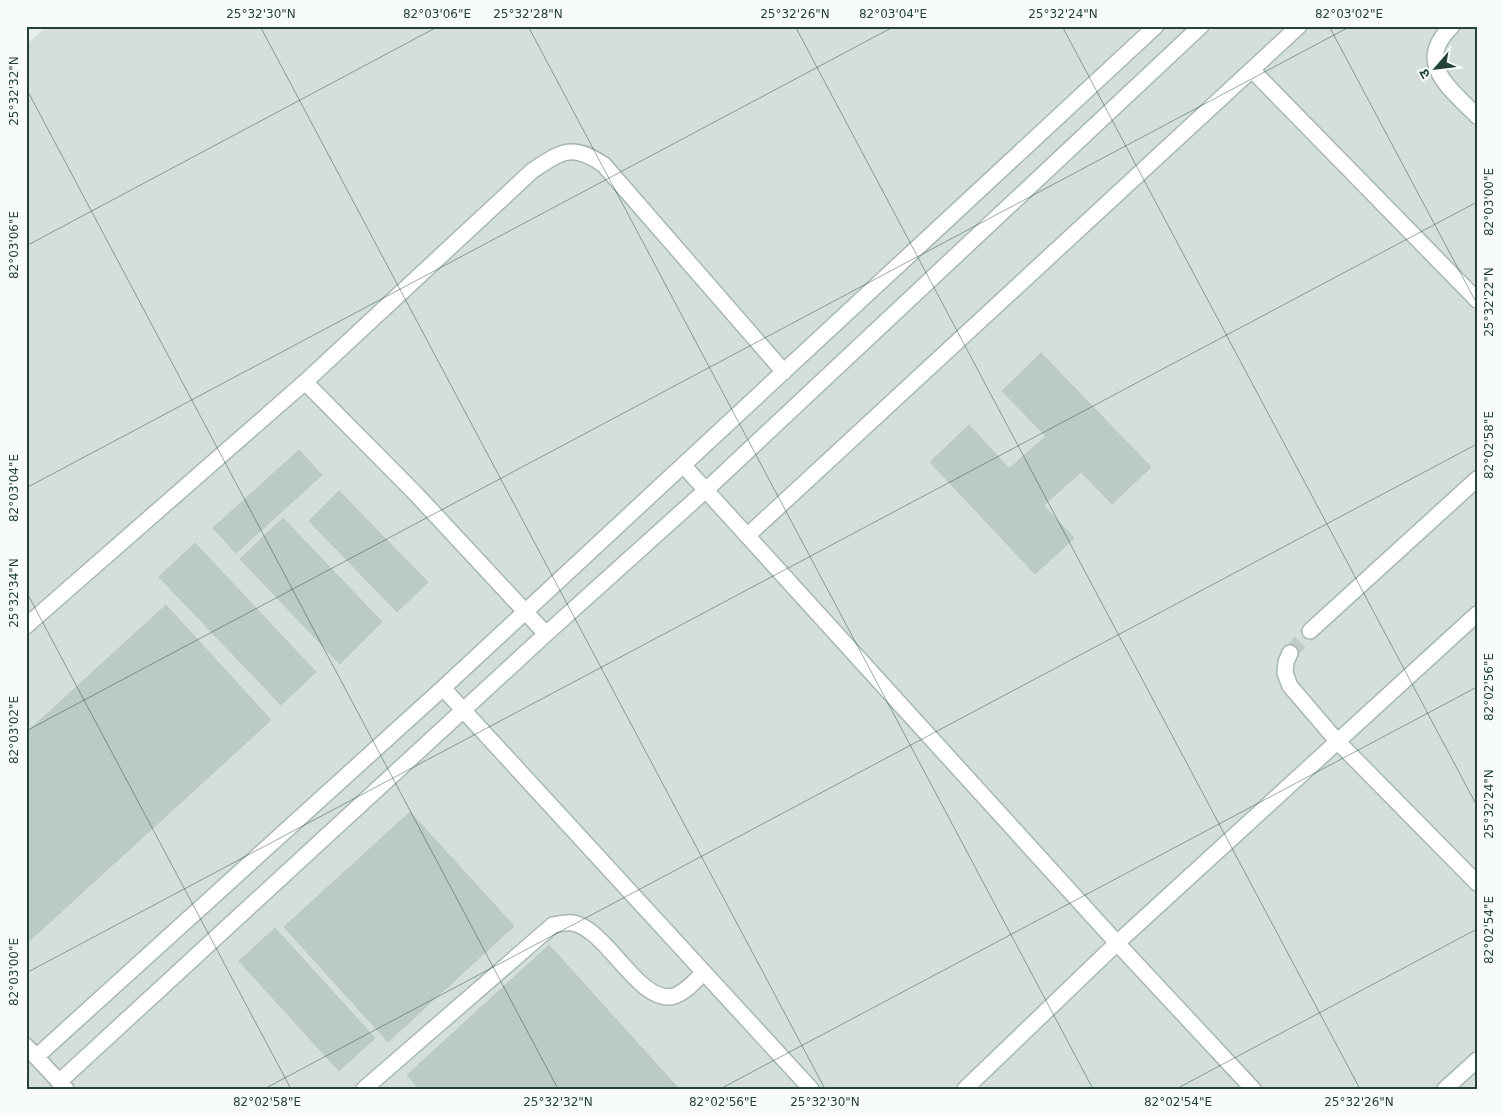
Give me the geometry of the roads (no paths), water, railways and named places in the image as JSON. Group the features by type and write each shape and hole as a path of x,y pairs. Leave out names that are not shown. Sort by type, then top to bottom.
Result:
{"lane":[{"path":"1156,26 443,688 31,1052 63,1085 546,634 706,490 1201,26"},
{"path":"747,536 1299,26"},
{"path":"1452,26 1441,37 1433,54 1436,70 1477,116"},
{"path":"1252,70 1477,300"},
{"path":"26,626 305,382 532,171 553,157 571,151 587,154 604,165 784,372"},
{"path":"305,382 415,493 546,634"},
{"path":"683,465 1252,1089"},
{"path":"1310,632 1477,479"},
{"path":"965,1089 1117,943 1477,614"},
{"path":"1290,654 1286,662 1285,673 1290,686 1337,741 1477,883"},
{"path":"443,688 807,1087"},
{"path":"364,1089 553,925 573,923 590,931 644,985 658,995 672,997 684,992 704,972"},
{"path":"1445,1089 1477,1060"}],"tunnel":[{"path":"1290,653 1310,631"}]}
